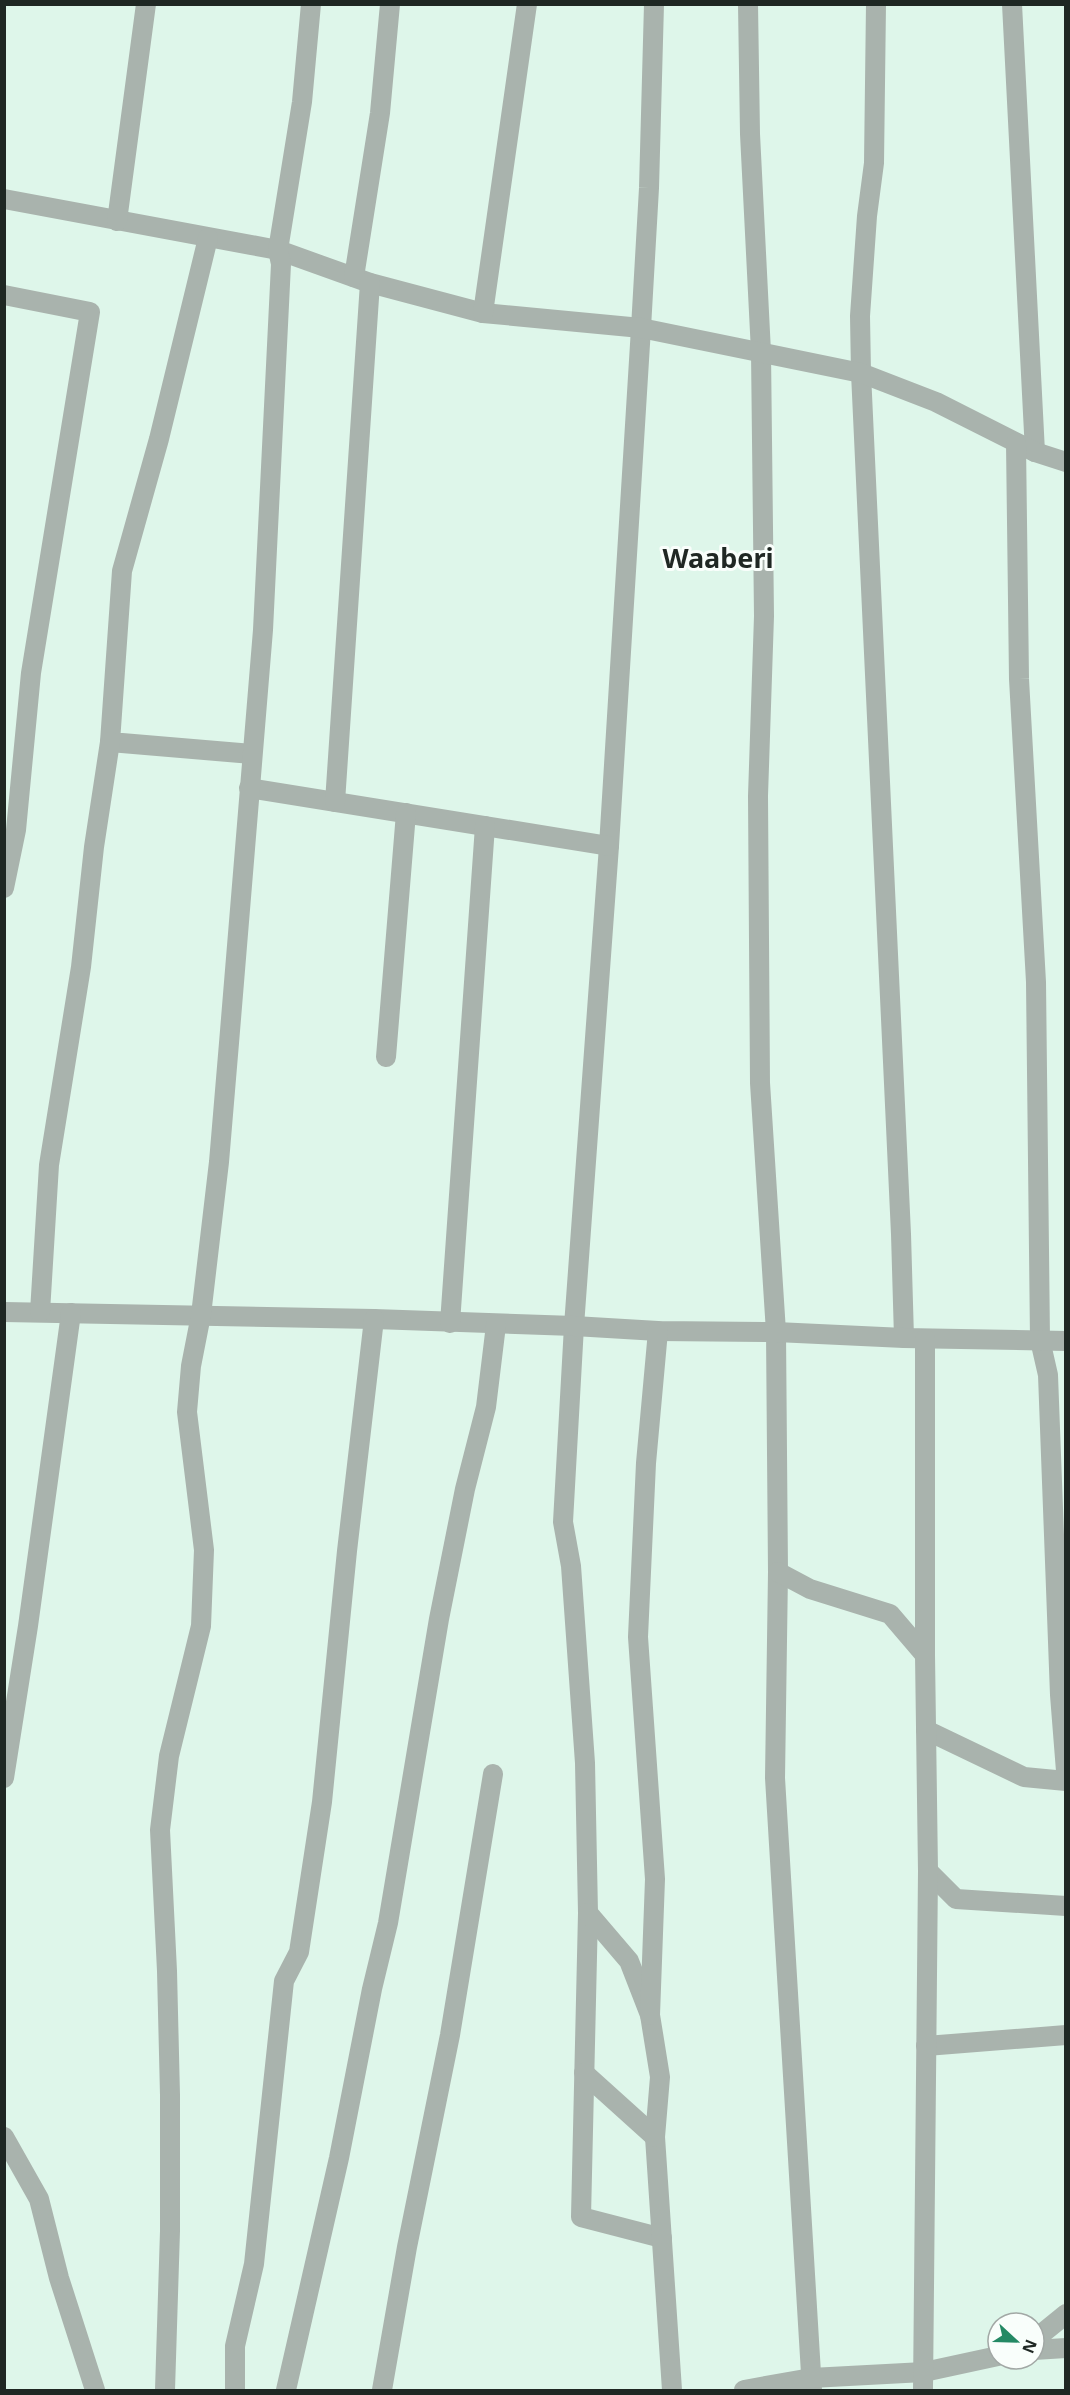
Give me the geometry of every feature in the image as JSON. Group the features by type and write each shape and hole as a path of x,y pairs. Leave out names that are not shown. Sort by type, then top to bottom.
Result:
{"street":[{"path":"117,221 146,4"},
{"path":"165,2391 170,2230 170,2095 160,1830 169,1756 201,1626 204,1550 187,1412 191,1366 201,1314 219,1162 263,630 281,264 278,250 302,102 311,4"},
{"path":"334,802 362,280 390,4"},
{"path":"483,314 527,4"},
{"path":"654,4 649,188 641,328 609,846 574,1326 563,1522 571,1566 585,1763 588,1913 581,2217 662,2238"},
{"path":"748,4 750,134 761,352 764,616 758,795 760,1083 776,1332 778,1572 775,1778 812,2384"},
{"path":"876,4 874,163 867,216 861,305 861,373 904,1338"},
{"path":"1012,4 1035,452"},
{"path":"4,199 278,250 362,280 483,314 641,328 861,373 936,402 1035,452 1065,462"},
{"path":"40,1312 49,1165 81,967 94,847 110,742 122,571 159,439 208,238"},
{"path":"4,295 90,312 31,673 16,830 4,888"},
{"path":"1016,443 1019,679 1036,982 1040,1340 1048,1375 1065,1770"},
{"path":"110,742 252,754"},
{"path":"249,788 609,846"},
{"path":"386,1057 406,813"},
{"path":"450,1323 485,826"},
{"path":"4,1312 201,1314 574,1326 658,1331 776,1332 925,1339 1065,1341"},
{"path":"4,1778 71,1313"},
{"path":"235,2391 235,2346 254,2264 284,1981 299,1952 322,1802 346,1551 374,1319"},
{"path":"286,2391 339,2158 372,1989 388,1923 439,1619 465,1489 486,1407 496,1325"},
{"path":"658,1331 646,1463 638,1637 655,1879 650,2015 660,2077 655,2137 672,2391"},
{"path":"923,2381 928,1871 925,1339"},
{"path":"778,1572 810,1589 890,1614 925,1655"},
{"path":"926,1730 1024,1777 1065,1781"},
{"path":"382,2391 407,2247 450,2035 493,1774"},
{"path":"928,1871 956,1899 1065,1906"},
{"path":"588,1913 629,1961 650,2015"},
{"path":"926,2046 1065,2035"},
{"path":"584,2073 655,2137"},
{"path":"4,2137 39,2199 59,2278 95,2391"},
{"path":"1046,2330 1065,2314"},
{"path":"1046,2349 1065,2348"},
{"path":"744,2391 812,2384 923,2381 986,2360"}],"district":[{"name":"Waaberi","path":"718,559"}]}
